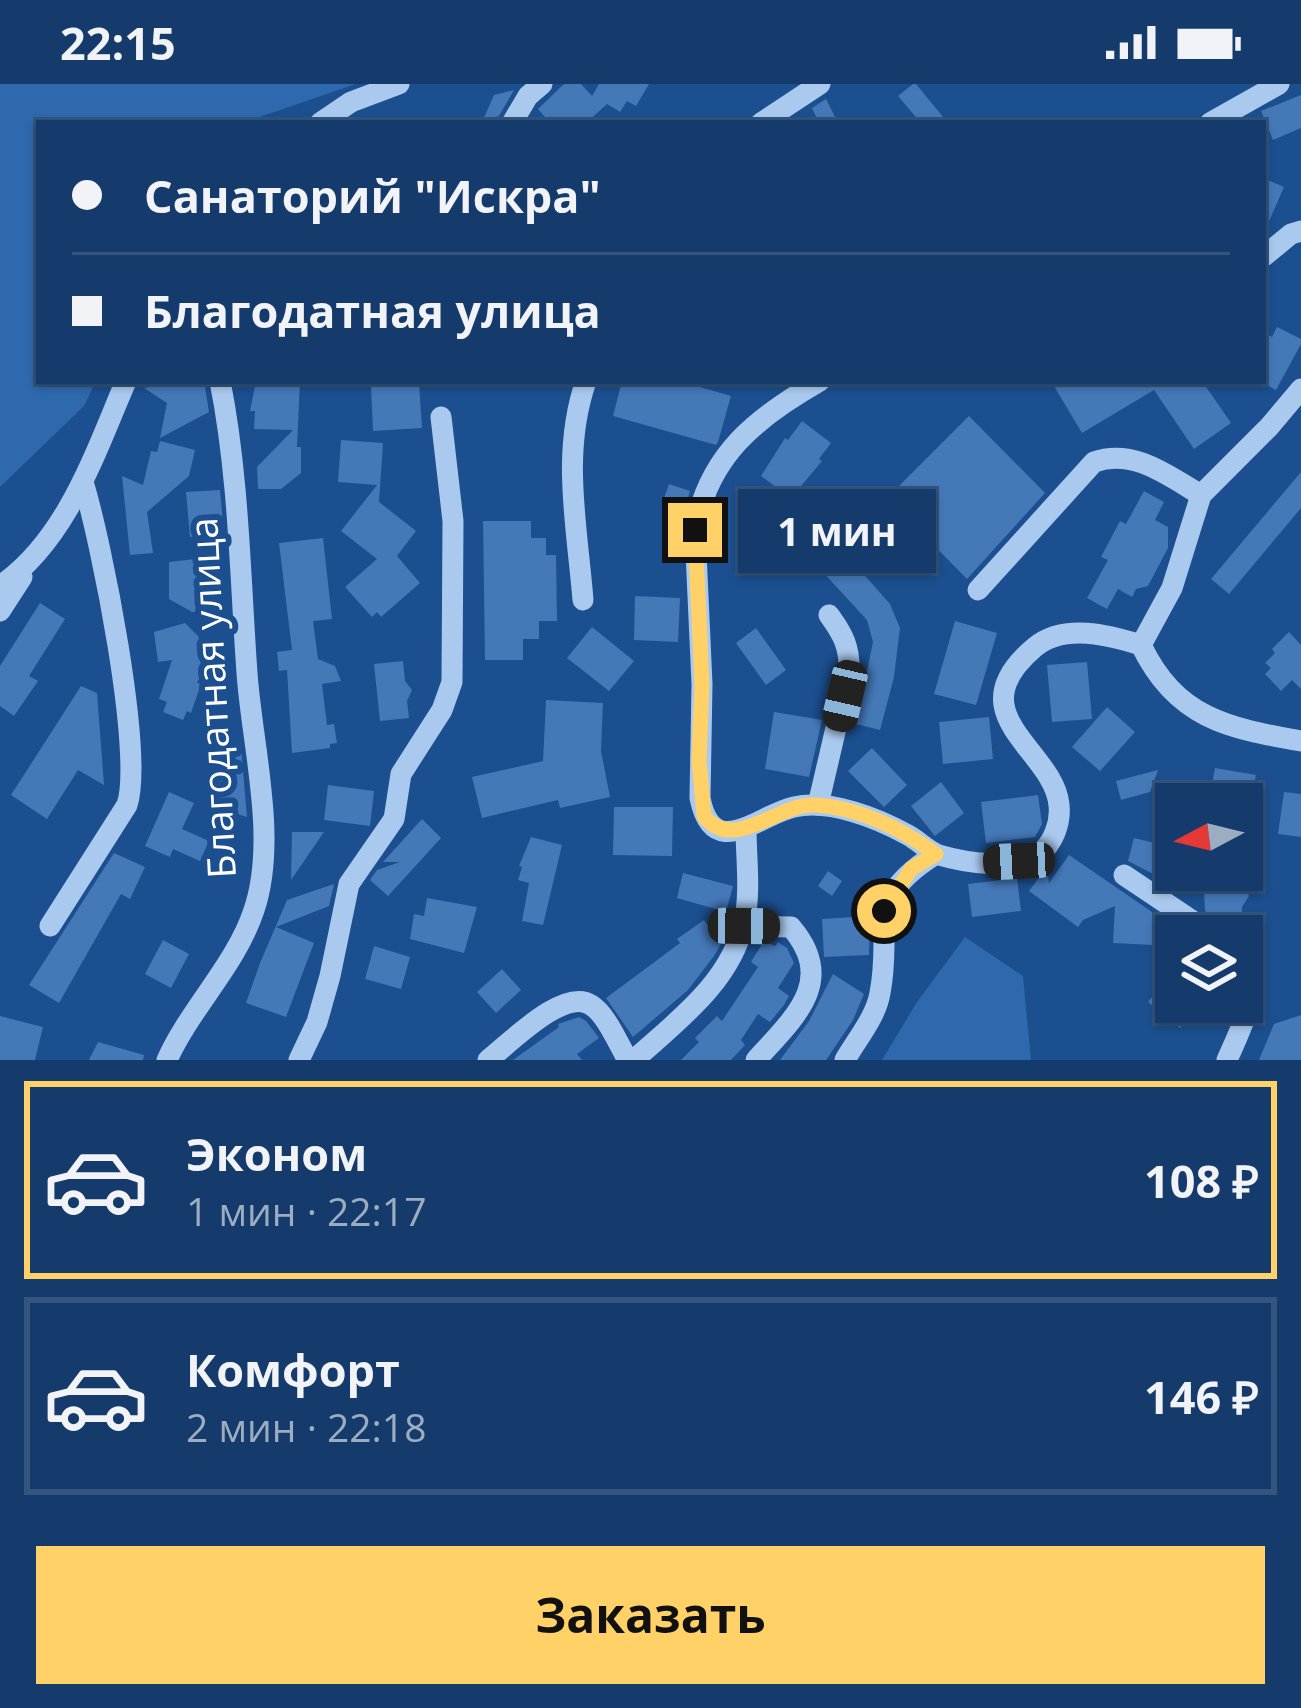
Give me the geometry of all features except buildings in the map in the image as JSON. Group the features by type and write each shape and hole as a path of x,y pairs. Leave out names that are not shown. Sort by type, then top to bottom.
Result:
{"street":[{"path":"324,120 351,102 399,84"},
{"path":"514,120 528,96 542,84"},
{"path":"766,120 820,84"},
{"path":"1215,120 1279,84"},
{"path":"1266,255 1301,231"},
{"path":"0,611 83,482 125,384"},
{"name":"Благодатная улица","path":"167,1060 241,942 255,908 262,867 261,796 247,678 238,521 220,384"},
{"path":"583,600 571,450 573,423 585,384"},
{"path":"815,384 750,427 725,453 708,482 695,530 702,684 700,798 711,825 720,831 746,828 786,809 818,805 876,820 936,854 984,863 1019,861 1040,853 1056,834 1060,804 1047,776 1008,720 1004,697 1009,676 1022,659 1040,643 1076,633 1106,634 1141,645 1154,671 1184,704 1218,724 1301,741"},
{"path":"1141,645 1172,588 1201,495 1301,389"},
{"path":"299,1060 331,976 350,884 394,819 401,774 442,710 452,682 453,521 441,417"},
{"path":"978,590 1094,462 1116,454 1139,461 1201,495"},
{"path":"50,926 132,790 110,605 83,482"},
{"path":"0,586 29,566"},
{"path":"818,805 849,672 850,652 829,615"},
{"path":"488,1060 558,1004 580,1000 595,1006 631,1060 718,980 744,926 746,828"},
{"path":"844,1060 875,1010 880,993 882,932 891,896 911,869 936,854"},
{"path":"1124,874 1184,915"},
{"path":"744,926 791,927 808,947 813,980 792,1020 756,1060"},
{"path":"1227,1060 1243,1023"}],"shaded area":[{"path":"0,84 356,84 251,120 36,120 36,384 95,384 84,406 0,487"},
{"path":"965,937 1023,976 1031,1060 882,1060 917,1002"}],"route":[{"path":"695,530 704,816 720,831 733,832 786,809 818,805 876,820 913,837 936,854 911,869 884,911"}]}
